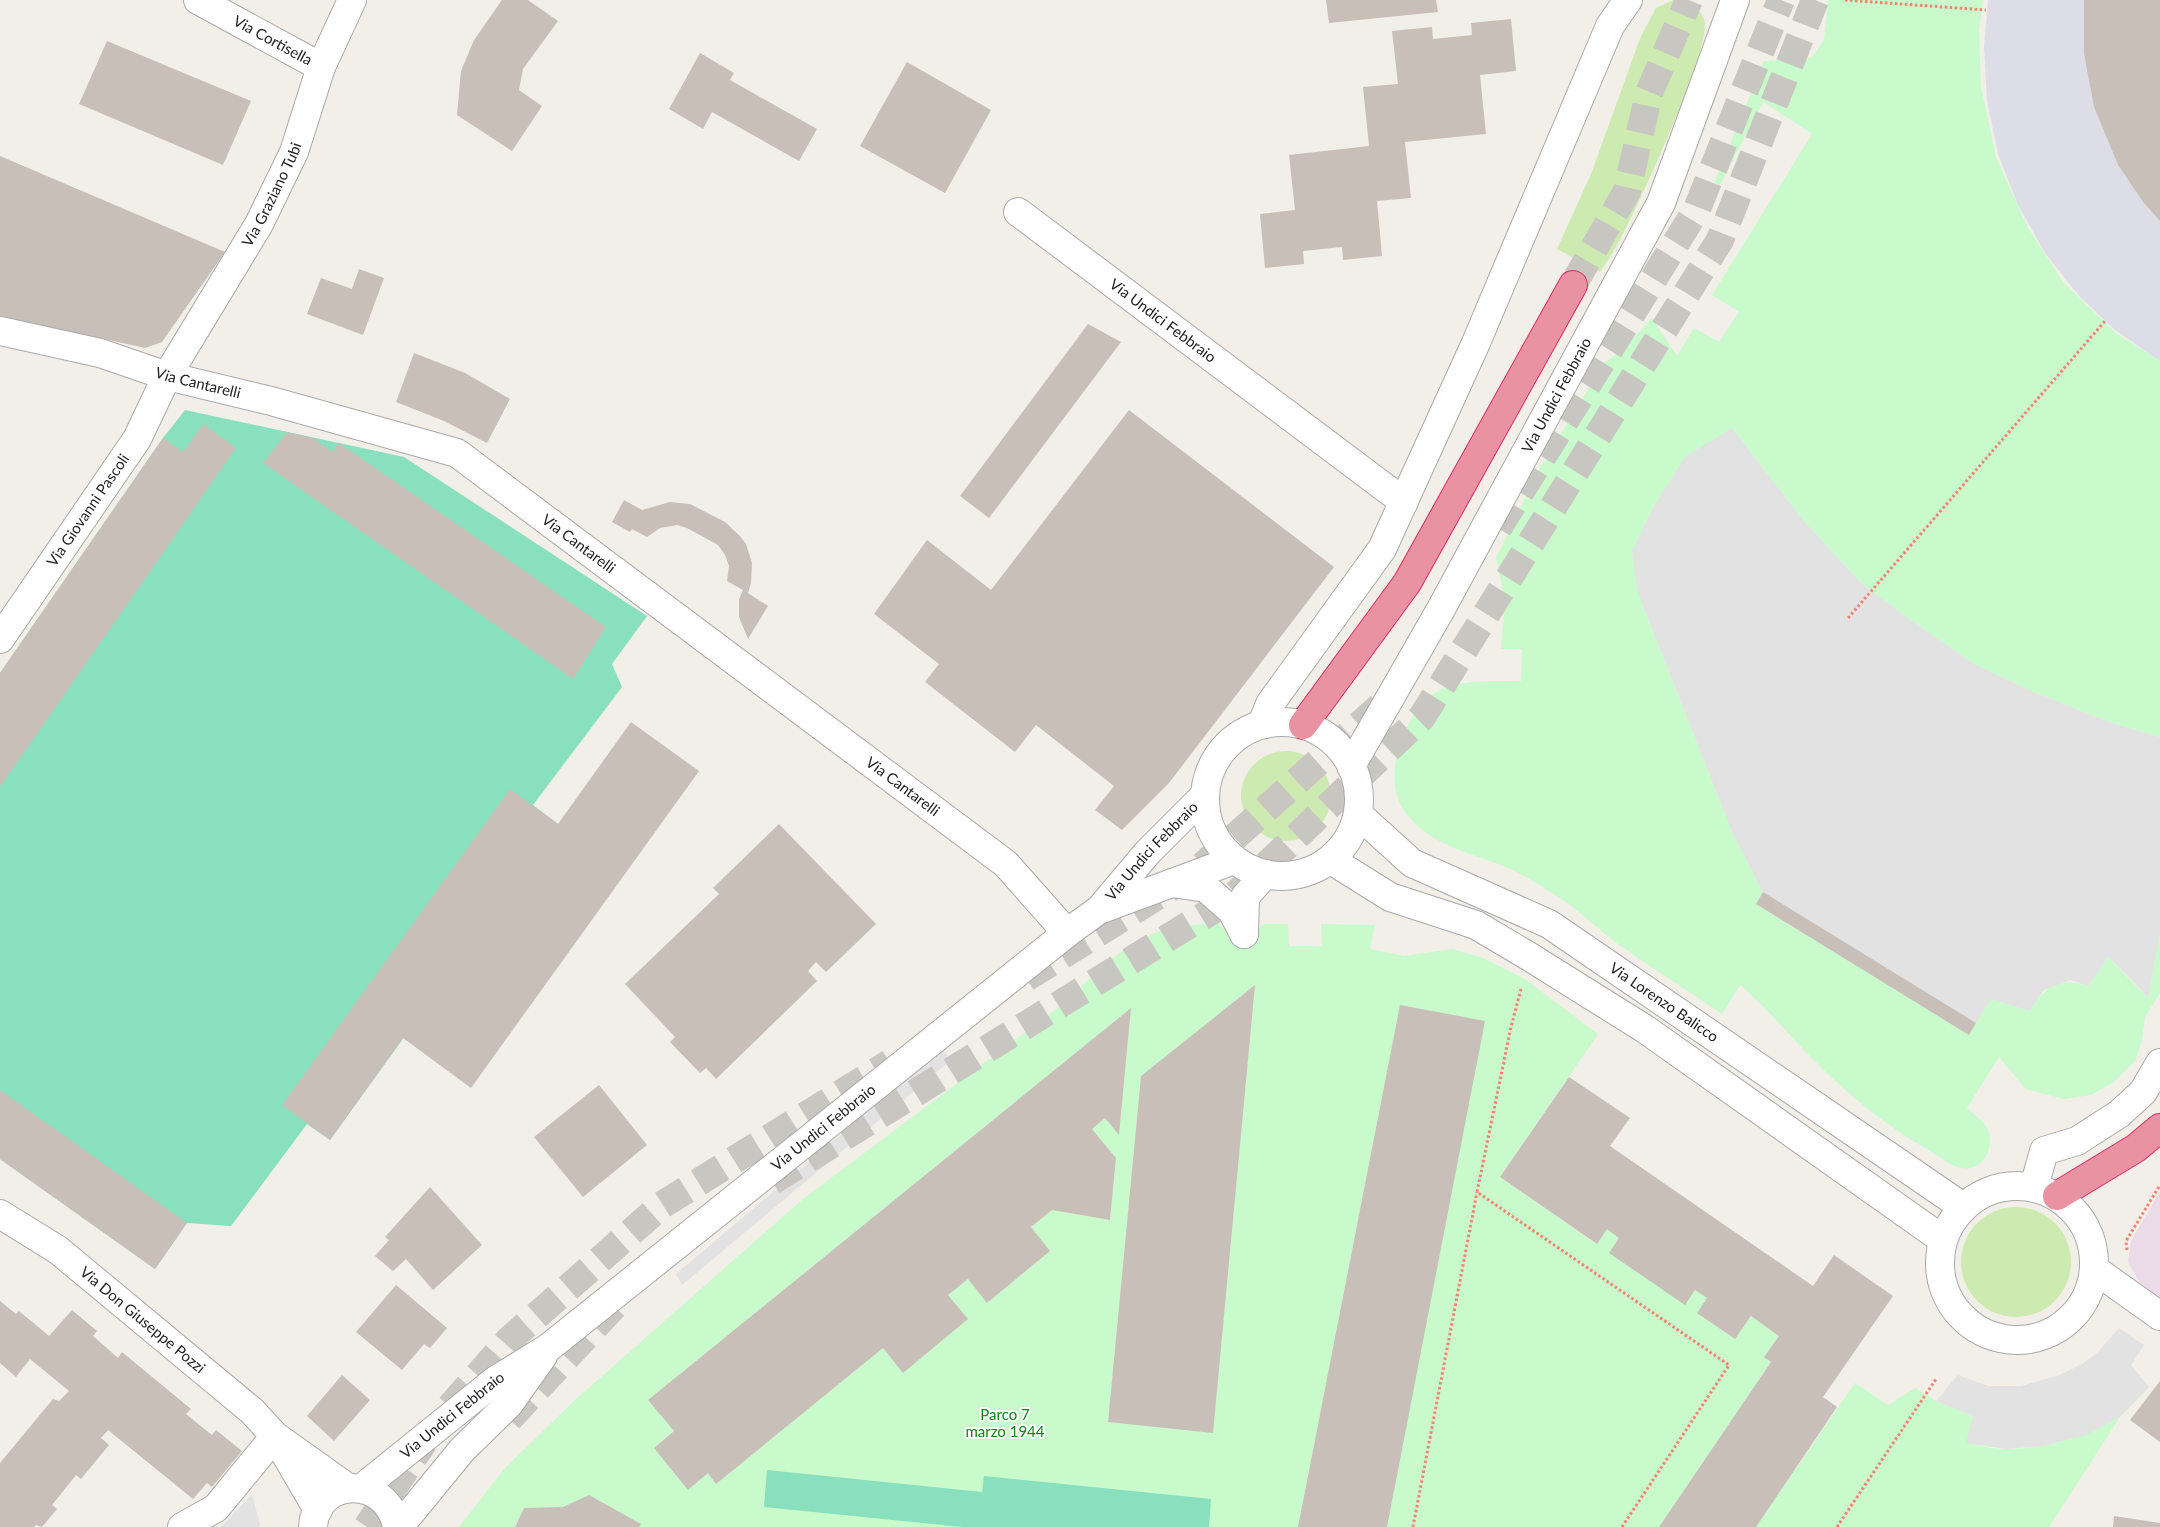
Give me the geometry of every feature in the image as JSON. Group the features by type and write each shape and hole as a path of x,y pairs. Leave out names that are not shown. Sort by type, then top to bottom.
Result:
{"highway":[{"path":"1303,725 1407,583 1573,286"},
{"path":"2045,1191 2136,1148 2160,1128"}],"street":[{"name":"Via Cortisella","path":"198,0 321,67"},
{"name":"Via Graziano Tubi","path":"167,376 263,216 294,152 321,67 352,0"},
{"path":"1262,724 1270,704 1382,549 1475,345 1610,26 1628,0"},
{"name":"Via Undici Febbraio","path":"1351,766 1441,609 1661,203 1729,4"},
{"name":"Via Undici Febbraio","path":"1018,212 1404,502"},
{"name":"Via Cantarelli","path":"0,331 100,353 167,376 271,401 457,453 1006,864 1067,933"},
{"name":"Via Giovanni Pascoli","path":"0,639 137,439 167,376"},
{"name":"Via Undici Febbraio","path":"1288,722 1303,725 1326,735 1336,744 1351,766 1358,790 1358,814 1348,840 1331,860 1302,874 1277,877 1251,870 1234,860 1218,843 1207,819 1205,795 1209,775 1226,746 1247,730 1262,724 1288,722"},
{"name":"Via Undici Febbraio","path":"355,1488 496,1380 548,1348 1067,933 1100,909 1148,852 1205,795"},
{"name":"Via Lorenzo Balicco","path":"1358,814 1412,863 1549,924 1963,1206"},
{"name":"Via Undici Febbraio","path":"1100,909 1234,860"},
{"path":"1331,860 1390,897 1476,925 1530,957 1645,1029 1942,1239"},
{"path":"1172,883 1206,888 1232,912 1244,934 1245,897 1265,874"},
{"path":"2045,1191 2044,1151 2077,1141 2119,1114 2143,1092 2160,1064"},
{"path":"2008,1185 2045,1191 2073,1210 2086,1227 2093,1248 2094,1269 2089,1292 2077,1312 2059,1328 2037,1338 2014,1340 1990,1336 1970,1324 1953,1307 1943,1286 1939,1262 1942,1239 1963,1206 1984,1192 2008,1185"},
{"name":"Via Don Giuseppe Pozzi","path":"0,1214 58,1250 252,1411 275,1436 355,1488"},
{"path":"2094,1269 2160,1316"},
{"name":"Via Undici Febbraio","path":"398,1527 462,1450 509,1404 548,1348"},
{"path":"182,1527 216,1508 275,1436"},
{"name":"Via Don Giuseppe Pozzi","path":"275,1436 315,1519"},
{"name":"Via Undici Febbraio","path":"315,1519 325,1500 336,1492 355,1488 376,1493 387,1502 395,1514 398,1527"}],"path":[{"path":"1845,0 1986,10"},
{"path":"1848,618 2105,321"},
{"path":"1412,1527 1511,1027 1530,957"},
{"path":"2127,1258 2126,1241 2160,1185"},
{"path":"1477,1192 1729,1365 1622,1527"},
{"path":"1837,1527 1936,1379"}],"shaded area":[{"path":"1988,0 2084,0 2084,54 2094,107 2118,165 2143,202 2160,221 2160,361 2115,330 2079,296 2045,253 2018,205 1998,154 1987,101 1984,46"},
{"path":"1732,428 1803,520 1861,583 1909,619 1974,664 2033,692 2112,723 2160,737 2160,933 2148,998 2108,957 2088,986 2070,980 2044,990 2029,1011 1991,999 1969,1035 1756,904 1763,892 1732,832 1638,593 1632,551 1653,508 1685,457"},
{"path":"942,1049 951,1060 682,1285 676,1274"},
{"path":"2160,1191 2160,1299 2139,1281 2128,1262 2131,1241"},
{"path":"2119,1328 2144,1345 2131,1365 2149,1387 2120,1417 2086,1435 2043,1446 2005,1449 1966,1443 1973,1416 1936,1401 1958,1375 1988,1386 2021,1386 2060,1375 2082,1364 2098,1352"},
{"path":"252,1494 260,1525 258,1527 221,1527"}],"green space":[{"path":"1673,0 1691,5 1702,14 1704,34 1697,60 1672,128 1620,240 1600,272 1557,249 1591,174 1641,36 1656,8"},
{"path":"1828,0 1983,0 1979,30 1981,87 1996,157 2027,226 2063,282 2117,334 2160,360 2160,737 2112,723 2033,692 1974,664 1909,619 1861,583 1803,520 1732,428 1638,593 1732,832 1763,892 1756,904 1991,999 2029,1011 2041,995 2053,985 2068,982 2088,986 2108,957 2148,998 2160,933 2160,993 2145,1017 2142,1040 2135,1061 2114,1082 2091,1095 2064,1099 2026,1089 1999,1057 1967,1108 1986,1126 1990,1141 1986,1156 1977,1166 1970,1168 1962,1168 1949,1163 1877,1116 1816,1062 1764,1007 1740,985 1722,1014 1618,944 1561,899 1536,883 1506,867 1455,848 1430,836 1410,818 1398,798 1395,787 1395,764 1401,741 1416,712 1427,699 1453,685 1468,682 1521,681 1522,649 1501,649 1505,601 1496,558 1540,468 1604,363 1623,349 1652,318 1677,356 1694,328 1719,342 1739,312 1712,295 1812,134 1763,102 1720,185 1711,191 1764,61 1811,58 1824,40"},
{"path":"185,410 404,457 647,616 612,664 622,687 533,805 558,824 330,1140 307,1124 231,1226 187,1223 155,1269 0,1159 0,673 163,438"},
{"path":"1286,751 1303,755 1318,764 1327,779 1331,796 1327,813 1318,828 1303,837 1286,841 1269,837 1254,828 1245,813 1241,796 1245,779 1254,764 1269,755"},
{"name":"Parco 7 marzo 1944","path":"1218,923 1230,935 1255,934 1263,924 1288,924 1289,946 1322,946 1321,924 1375,925 1370,949 1404,956 1452,949 1483,958 1525,979 1598,1034 1500,1177 1596,1244 1607,1229 1619,1238 1685,1304 1695,1290 1707,1298 1697,1313 1735,1339 1751,1316 1779,1336 1764,1357 1771,1362 1659,1527 1387,1527 1400,1005 1298,1527 576,1527 563,1507 524,1508 515,1527 459,1527 504,1469 576,1399 803,1199 1067,1001 1102,967 1127,948 1155,933 1171,928","holes":["1255,985 1213,1432 1108,1422 1141,1076","1131,1008 1119,1134 1105,1118 1092,1129 1116,1158 1110,1220 1052,1210 1031,1227 1050,1251 987,1303 968,1279 948,1295 968,1319 903,1372 883,1348 717,1483 708,1473 688,1490 654,1448 674,1431 648,1400"]},
{"path":"2016,1207 2037,1211 2055,1223 2067,1241 2071,1262 2067,1283 2055,1301 2037,1313 2016,1317 1995,1313 1977,1301 1965,1283 1961,1262 1965,1241 1977,1223 1995,1211"},
{"path":"1855,1383 1888,1405 1915,1388 1936,1401 1973,1416 1967,1443 1996,1448 2036,1447 2051,1444 2079,1436 2120,1417 2049,1527 1756,1527"},
{"path":"767,1470 982,1492 984,1476 1211,1499 1209,1527 962,1527 764,1507"}],"building":[{"path":"502,0 528,0 558,21 523,69 519,90 542,106 512,151 457,115 461,71 474,40"},
{"path":"1326,0 1436,0 1438,12 1329,23"},
{"path":"2084,0 2160,0 2160,221 2143,202 2118,165 2094,107 2084,54"},
{"path":"1511,19 1516,71 1480,75 1486,134 1405,142 1411,198 1377,201 1382,256 1343,260 1342,247 1303,251 1304,264 1265,268 1260,214 1295,210 1289,155 1369,146 1363,87 1398,84 1392,31 1432,27 1433,39 1472,35 1471,23"},
{"path":"107,41 251,101 223,165 79,104"},
{"path":"700,53 734,73 730,80 817,129 799,161 712,112 703,129 669,109"},
{"path":"907,62 991,110 945,193 860,146"},
{"path":"0,156 225,252 162,342 145,348 0,316"},
{"path":"359,269 384,278 363,335 307,314 321,278 352,289"},
{"path":"1088,324 1121,342 989,518 960,496"},
{"path":"414,353 465,373 510,399 487,443 444,421 396,402"},
{"path":"1129,410 1334,567 1169,783 1122,830 1095,810 1114,786 1036,725 1015,752 925,682 939,664 874,614 927,540 991,590"},
{"path":"203,424 236,448 0,787 0,673 163,438 183,452"},
{"path":"287,432 313,438 332,452 339,443 606,627 573,679 263,463"},
{"path":"624,500 642,510 670,502 690,504 725,522 740,536 746,544 752,563 751,583 748,593 768,606 748,639 739,617 739,599 743,590 727,581 729,566 725,555 718,545 687,528 677,525 660,528 647,537 632,529 630,532 612,522"},
{"path":"631,722 699,771 471,1088 403,1038 330,1140 282,1105 510,789 558,824"},
{"path":"779,824 876,924 826,972 816,962 808,971 817,981 716,1079 706,1068 700,1073 670,1042 675,1037 625,984 719,894 713,888"},
{"path":"1763,892 1976,1023 1969,1035 1756,904"},
{"path":"1255,985 1213,1433 1108,1422 1141,1076"},
{"path":"1400,1005 1485,1021 1387,1527 1298,1527"},
{"path":"1131,1008 1119,1135 1105,1118 1092,1129 1116,1158 1110,1220 1052,1210 1031,1227 1050,1251 987,1303 968,1279 948,1295 968,1319 903,1373 883,1348 716,1484 708,1473 688,1490 654,1448 674,1431 648,1400"},
{"path":"1569,1077 1630,1118 1610,1146 1813,1286 1834,1255 1893,1296 1823,1397 1837,1407 1756,1527 1659,1527 1771,1362 1764,1357 1779,1336 1751,1316 1735,1339 1697,1313 1707,1298 1695,1290 1685,1305 1609,1253 1619,1238 1607,1229 1597,1244 1500,1177"},
{"path":"599,1085 647,1145 583,1197 534,1137"},
{"path":"0,1090 187,1223 155,1269 0,1159"},
{"path":"430,1187 482,1245 433,1290 406,1259 393,1271 375,1256 389,1240 385,1237"},
{"path":"396,1285 447,1328 430,1348 424,1344 402,1370 356,1332"},
{"path":"0,1301 16,1314 19,1311 49,1336 72,1310 97,1331 93,1336 118,1358 122,1352 191,1409 186,1414 212,1435 216,1430 242,1451 212,1487 207,1483 193,1499 108,1430 101,1438 109,1445 81,1479 76,1475 52,1505 57,1509 42,1527 36,1525 34,1527 0,1527 0,1463 53,1399 59,1401 69,1391 30,1359 16,1377 0,1363"},
{"path":"342,1375 370,1400 334,1441 307,1416"},
{"path":"2160,1381 2160,1442 2130,1420"},
{"path":"589,1495 641,1524 639,1527 515,1527 524,1508 563,1507"},
{"path":"2114,1516 2160,1523 2160,1527 2113,1527"}],"tunnel":[{"path":"1573,285 1627,191 1649,93 1689,0"},
{"path":"1498,528 1697,209 1781,0"},
{"path":"772,1181 1231,899 1422,717 1720,240 1815,0"},
{"path":"1026,978 1197,871 1385,702"},
{"path":"450,1407 509,1340 662,1205 890,1063"},
{"path":"509,1419 616,1304"},
{"path":"367,1527 424,1442"}]}
